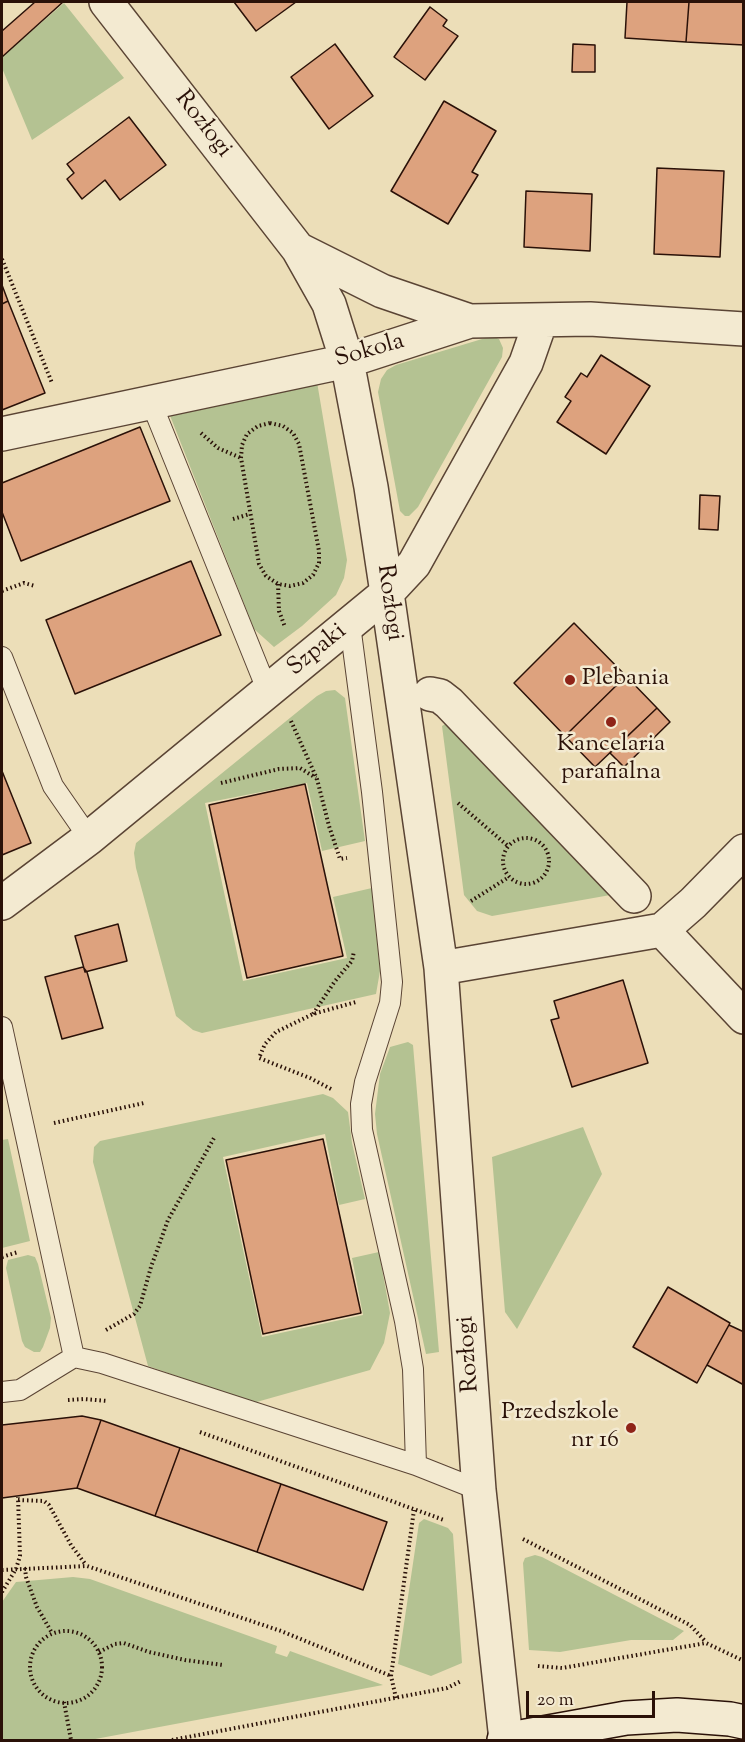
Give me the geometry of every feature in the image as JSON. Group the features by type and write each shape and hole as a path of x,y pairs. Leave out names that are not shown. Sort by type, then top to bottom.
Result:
{"street":[{"name":"Rozłogi","path":"106,2 298,249 330,304 347,361 371,488 441,968 479,1490 505,1740"},
{"name":"Rozłogi","path":"298,249 382,291 470,321"},
{"name":"Sokola","path":"2,434 347,361 470,321 590,319 744,329"},
{"name":"Szpaki","path":"2,903 89,838 350,625 387,593 414,564 526,363 541,320"},
{"path":"430,694 440,696 449,703 634,896"},
{"path":"441,968 662,930 693,903 744,851"},
{"path":"662,930 744,1017"},
{"path":"505,1740 626,1718 677,1715 744,1722"}],"lane":[{"path":"151,402 268,692"},
{"path":"350,625 372,792 392,982 390,1003 365,1082 362,1130 405,1321 411,1360 416,1465"},
{"path":"2,657 53,786 89,838"},
{"path":"2,1027 74,1358"},
{"path":"2,1392 20,1390 74,1358 102,1363 416,1465 479,1490"}],"path":[{"path":"2,259 56,392"},
{"path":"270,423 283,426 293,433 299,444 319,550 319,563 313,575 303,583 290,586 278,584 266,576 259,564 241,458 242,445 247,434 258,426 270,423"},
{"path":"2,591 24,583 35,586"},
{"path":"278,584 279,611 285,629 290,635"},
{"path":"290,720 317,779 340,859"},
{"path":"210,785 279,768 300,768 317,779"},
{"path":"452,798 508,846"},
{"path":"523,838 535,840 547,852 549,863 540,879 530,884 518,883 508,877 503,867 503,856 508,846 523,838"},
{"path":"462,907 508,877"},
{"path":"313,1014 335,981 352,961 354,950"},
{"path":"362,1118 340,1094 310,1078 259,1058 265,1044 276,1032 313,1014 390,995"},
{"path":"24,1130 144,1103"},
{"path":"126,1317 134,1314 140,1306 168,1220 214,1138"},
{"path":"63,1401 84,1399 111,1401"},
{"path":"194,1430 447,1521"},
{"path":"2,1592 21,1556 18,1498 44,1501 49,1505 71,1545 87,1566"},
{"path":"396,1698 391,1676 414,1510"},
{"path":"523,1539 690,1624 706,1643"},
{"path":"2,1570 87,1566 281,1631 391,1676"},
{"path":"25,1568 26,1578 37,1607 52,1633"},
{"path":"70,1631 79,1633 94,1644 99,1652 102,1670 96,1687 82,1699 64,1702 53,1700 42,1694 34,1684 30,1673 34,1649 52,1633 70,1631"},
{"path":"99,1652 114,1644 124,1643 149,1652 223,1665"},
{"path":"64,1702 71,1740"},
{"path":"203,1735 204,1740"}],"green space":[{"path":"64,3 124,78 32,140 2,68 2,57"},
{"path":"492,336 499,339 503,348 502,357 418,507 409,516 405,516 400,511 378,392 381,379 387,370 396,365"},
{"path":"317,382 347,560 344,578 336,595 302,626 274,647 254,629 169,413"},
{"path":"335,690 345,698 365,841 322,851 307,783 205,803 243,981 347,958 333,897 372,888 380,971 376,994 202,1033 193,1030 176,1016 136,868 134,853 136,843 317,696 326,691"},
{"path":"447,723 616,894 492,916 477,911 464,895 442,726"},
{"path":"408,1042 413,1045 439,1352 426,1354 377,1134 375,1114 380,1074 390,1047"},
{"path":"323,1094 333,1098 348,1112 352,1143 365,1199 339,1205 325,1134 223,1157 262,1337 363,1315 352,1258 379,1252 390,1313 384,1343 370,1370 253,1403 148,1366 93,1162 94,1147 100,1141"},
{"path":"583,1127 602,1174 517,1329 505,1312 492,1157"},
{"path":"8,1139 30,1241 2,1248 2,1140"},
{"path":"28,1255 35,1257 38,1264 51,1318 50,1328 40,1352 34,1352 25,1347 22,1341 6,1268 8,1260"},
{"path":"424,1519 448,1528 453,1534 462,1663 431,1676 398,1664 419,1523"},
{"path":"535,1555 684,1631 673,1640 631,1640 560,1652 529,1650 523,1563 525,1558"},
{"path":"73,1577 90,1579 277,1646 275,1653 287,1657 290,1651 383,1685 90,1740 2,1740 2,1602 16,1582"}],"building":[{"path":"35,2 63,2 2,57 2,31"},
{"path":"234,2 296,2 256,31"},
{"path":"627,2 689,2 686,42 625,38"},
{"path":"689,2 744,2 744,45 686,42"},
{"path":"430,7 447,20 443,26 458,36 425,80 394,57"},
{"path":"335,44 373,96 329,129 291,77"},
{"path":"573,44 595,45 595,72 572,72"},
{"path":"444,101 496,131 472,172 478,175 448,224 391,191"},
{"path":"129,117 166,165 120,200 105,180 82,199 67,179 74,173 67,164"},
{"path":"657,168 724,171 720,257 654,254"},
{"path":"526,191 592,194 590,251 524,247"},
{"path":"2,285 8,301 2,304"},
{"path":"8,301 45,393 2,410 2,304"},
{"path":"601,355 650,386 606,454 557,422 571,401 565,397 581,373 587,377"},
{"path":"140,427 170,501 21,561 2,512 2,483"},
{"path":"700,495 720,496 718,530 699,529"},
{"path":"191,561 221,635 75,694 46,620"},
{"name":"Plebania","path":"574,623 626,676 565,736 514,683"},
{"name":"Kancelaria parafialna","path":"626,676 657,708 595,767 565,736"},
{"path":"657,708 670,722 624,767 610,753"},
{"path":"2,771 31,843 2,855"},
{"path":"305,784 343,956 247,978 209,805"},
{"path":"118,924 127,961 85,972 75,936"},
{"path":"83,967 87,972 103,1028 62,1039 45,977"},
{"path":"623,980 648,1063 572,1087 551,1020 559,1018 554,1001"},
{"path":"323,1139 361,1313 263,1334 226,1160"},
{"path":"668,1287 730,1323 697,1383 633,1347"},
{"path":"729,1325 744,1332 744,1385 707,1365"},
{"path":"82,1416 101,1420 77,1488 2,1498 2,1425"},
{"path":"101,1420 180,1448 155,1516 77,1488"},
{"path":"180,1448 281,1484 257,1552 155,1516"},
{"path":"281,1484 387,1522 363,1590 257,1552"}],"place":[{"name":"Plebania","path":"570,680"},
{"name":"Kancelaria parafialna","path":"611,722"},
{"name":"Przedszkole nr 16","path":"631,1428"}]}
